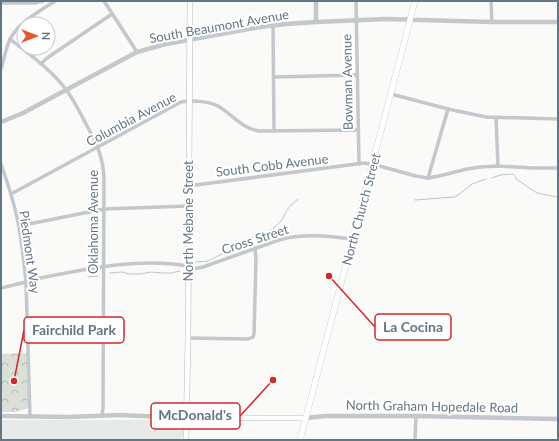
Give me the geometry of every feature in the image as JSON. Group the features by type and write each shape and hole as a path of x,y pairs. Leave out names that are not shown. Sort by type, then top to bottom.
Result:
{"main road":[{"name":"North Mebane Street","path":"186,440 190,1"},
{"name":"North Church Street","path":"300,440 415,1"},
{"path":"187,418 306,418"}],"street":[{"path":"1,3 36,3 43,1"},
{"path":"1,69 10,39 19,27 55,1"},
{"path":"104,1 137,52"},
{"path":"316,1 316,22"},
{"name":"Bowman Avenue","path":"356,1 359,164"},
{"path":"491,1 492,22"},
{"path":"36,3 37,13"},
{"path":"41,64 47,58 112,14"},
{"name":"South Beaumont Avenue","path":"1,122 23,113 137,52 189,40 273,25 316,22 386,19 558,22"},
{"path":"273,25 274,131"},
{"name":"Oklahoma Avenue","path":"10,39 56,77 76,106 98,147 102,158 104,171 102,415"},
{"path":"274,76 357,75"},
{"path":"391,94 475,116 496,118 558,119"},
{"name":"Columbia Avenue","path":"11,194 181,102 189,101 216,105 249,129 260,131 358,130"},
{"path":"448,109 428,178 480,167 498,166 558,168"},
{"path":"496,118 498,166"},
{"name":"South Cobb Avenue","path":"188,186 364,163 428,178"},
{"name":"Piedmont Way","path":"1,164 11,194 19,226 23,251 26,282 30,417"},
{"path":"19,226 104,209 188,206"},
{"name":"Cross Street","path":"188,268 203,267 284,238 313,235 353,239"},
{"path":"188,338 248,339 254,335 255,248"},
{"path":"1,288 30,280 117,264 170,263 188,268"},
{"path":"1,416 68,417 102,415 187,418"},
{"name":"North Graham Hopedale Road","path":"306,418 326,416 416,416 558,419"},
{"path":"415,440 416,416"}],"shaded area":[{"path":"1,420 185,420 182,440 1,440"}],"green space":[{"path":"27,353 28,408 16,412 1,412 1,354"}],"waterway":[{"path":"492,178 500,175 513,174 516,179 537,193 557,197"},
{"path":"415,200 454,197 472,184 486,179"},
{"path":"195,262 208,261 247,239 267,233 282,220 287,210 298,199"},
{"path":"110,273 122,272 129,274 140,274 151,272 171,273 180,271"},
{"path":"88,277 98,276"}],"place":[{"name":"La Cocina","path":"329,276"},
{"name":"McDonald's","path":"273,380"},
{"name":"Fairchild Park","path":"14,381"}]}
